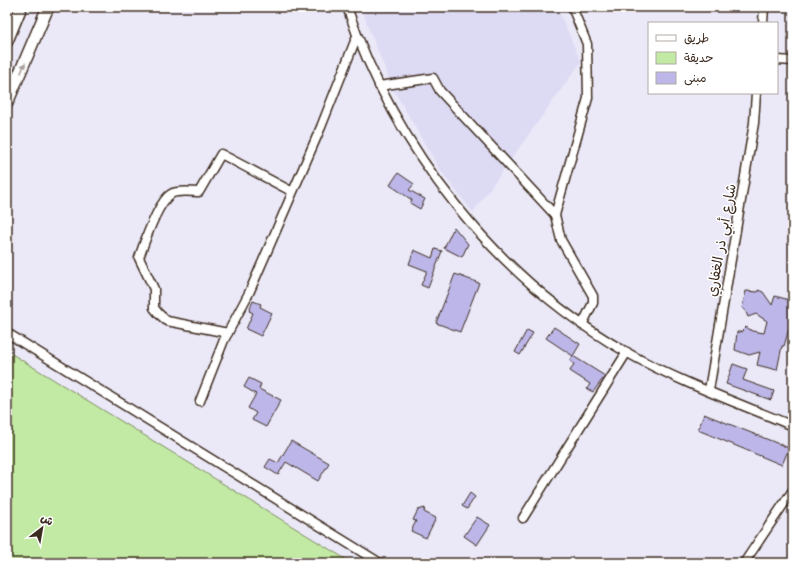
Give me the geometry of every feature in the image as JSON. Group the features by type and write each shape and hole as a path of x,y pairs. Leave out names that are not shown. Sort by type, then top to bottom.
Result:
{"highway":[{"path":"7,40 21,7"},
{"path":"7,103 48,7"}],"street":[{"path":"347,7 357,36 379,86 398,123 449,198 499,253 566,314 627,352 709,390 793,426"},
{"path":"572,7 587,44 588,98 555,215 561,240 593,296 593,303 582,325"},
{"path":"763,22 764,7"},
{"path":"200,401 228,333 248,293 320,127 357,36"},
{"path":"778,60 793,61"},
{"path":"379,86 433,78 440,91 555,215"},
{"name":"شارع أبي ذر الغفاري","path":"709,390 754,123 756,94"},
{"path":"228,333 167,321 159,314 154,308 154,288 139,258 146,237 165,199 172,193 199,192 221,154 291,192"},
{"path":"7,333 380,563"},
{"path":"523,518 627,352"},
{"path":"744,563 793,490"}],"shaded area":[{"path":"362,7 557,7 581,62 473,212 440,170 393,89 367,24"}],"green space":[{"path":"7,351 352,563 7,563"}],"building":[{"path":"398,173 414,184 409,190 425,199 420,209 410,203 412,200 390,185"},
{"path":"454,227 468,244 462,257 444,248"},
{"path":"435,249 442,251 428,288 421,285 427,271 409,264 414,250 432,258"},
{"path":"455,274 479,283 460,332 436,323"},
{"path":"758,290 763,292 772,305 775,296 793,301 793,315 784,346 782,346 777,370 757,365 760,352 749,355 735,350 737,332 741,332 746,327 752,331 764,333 767,321 756,314 748,317 745,310 742,308 746,291 758,292"},
{"path":"253,301 261,304 260,307 272,313 261,336 246,329 253,313 249,311"},
{"path":"554,327 580,344 573,356 546,338"},
{"path":"527,330 533,333 520,355 515,352"},
{"path":"573,356 605,376 593,392 587,389 590,384 570,371 574,364 570,361"},
{"path":"733,364 747,369 743,380 774,391 771,400 726,384"},
{"path":"249,378 261,384 259,389 281,400 266,427 252,420 256,413 248,408 256,394 244,387"},
{"path":"704,414 789,448 782,465 698,430"},
{"path":"291,441 329,463 318,481 286,462 278,475 265,467 270,459 278,463"},
{"path":"470,493 475,497 467,509 462,506"},
{"path":"425,508 424,512 436,518 426,538 411,531 416,521 413,520 418,510"},
{"path":"477,517 490,525 477,545 464,536"}]}
